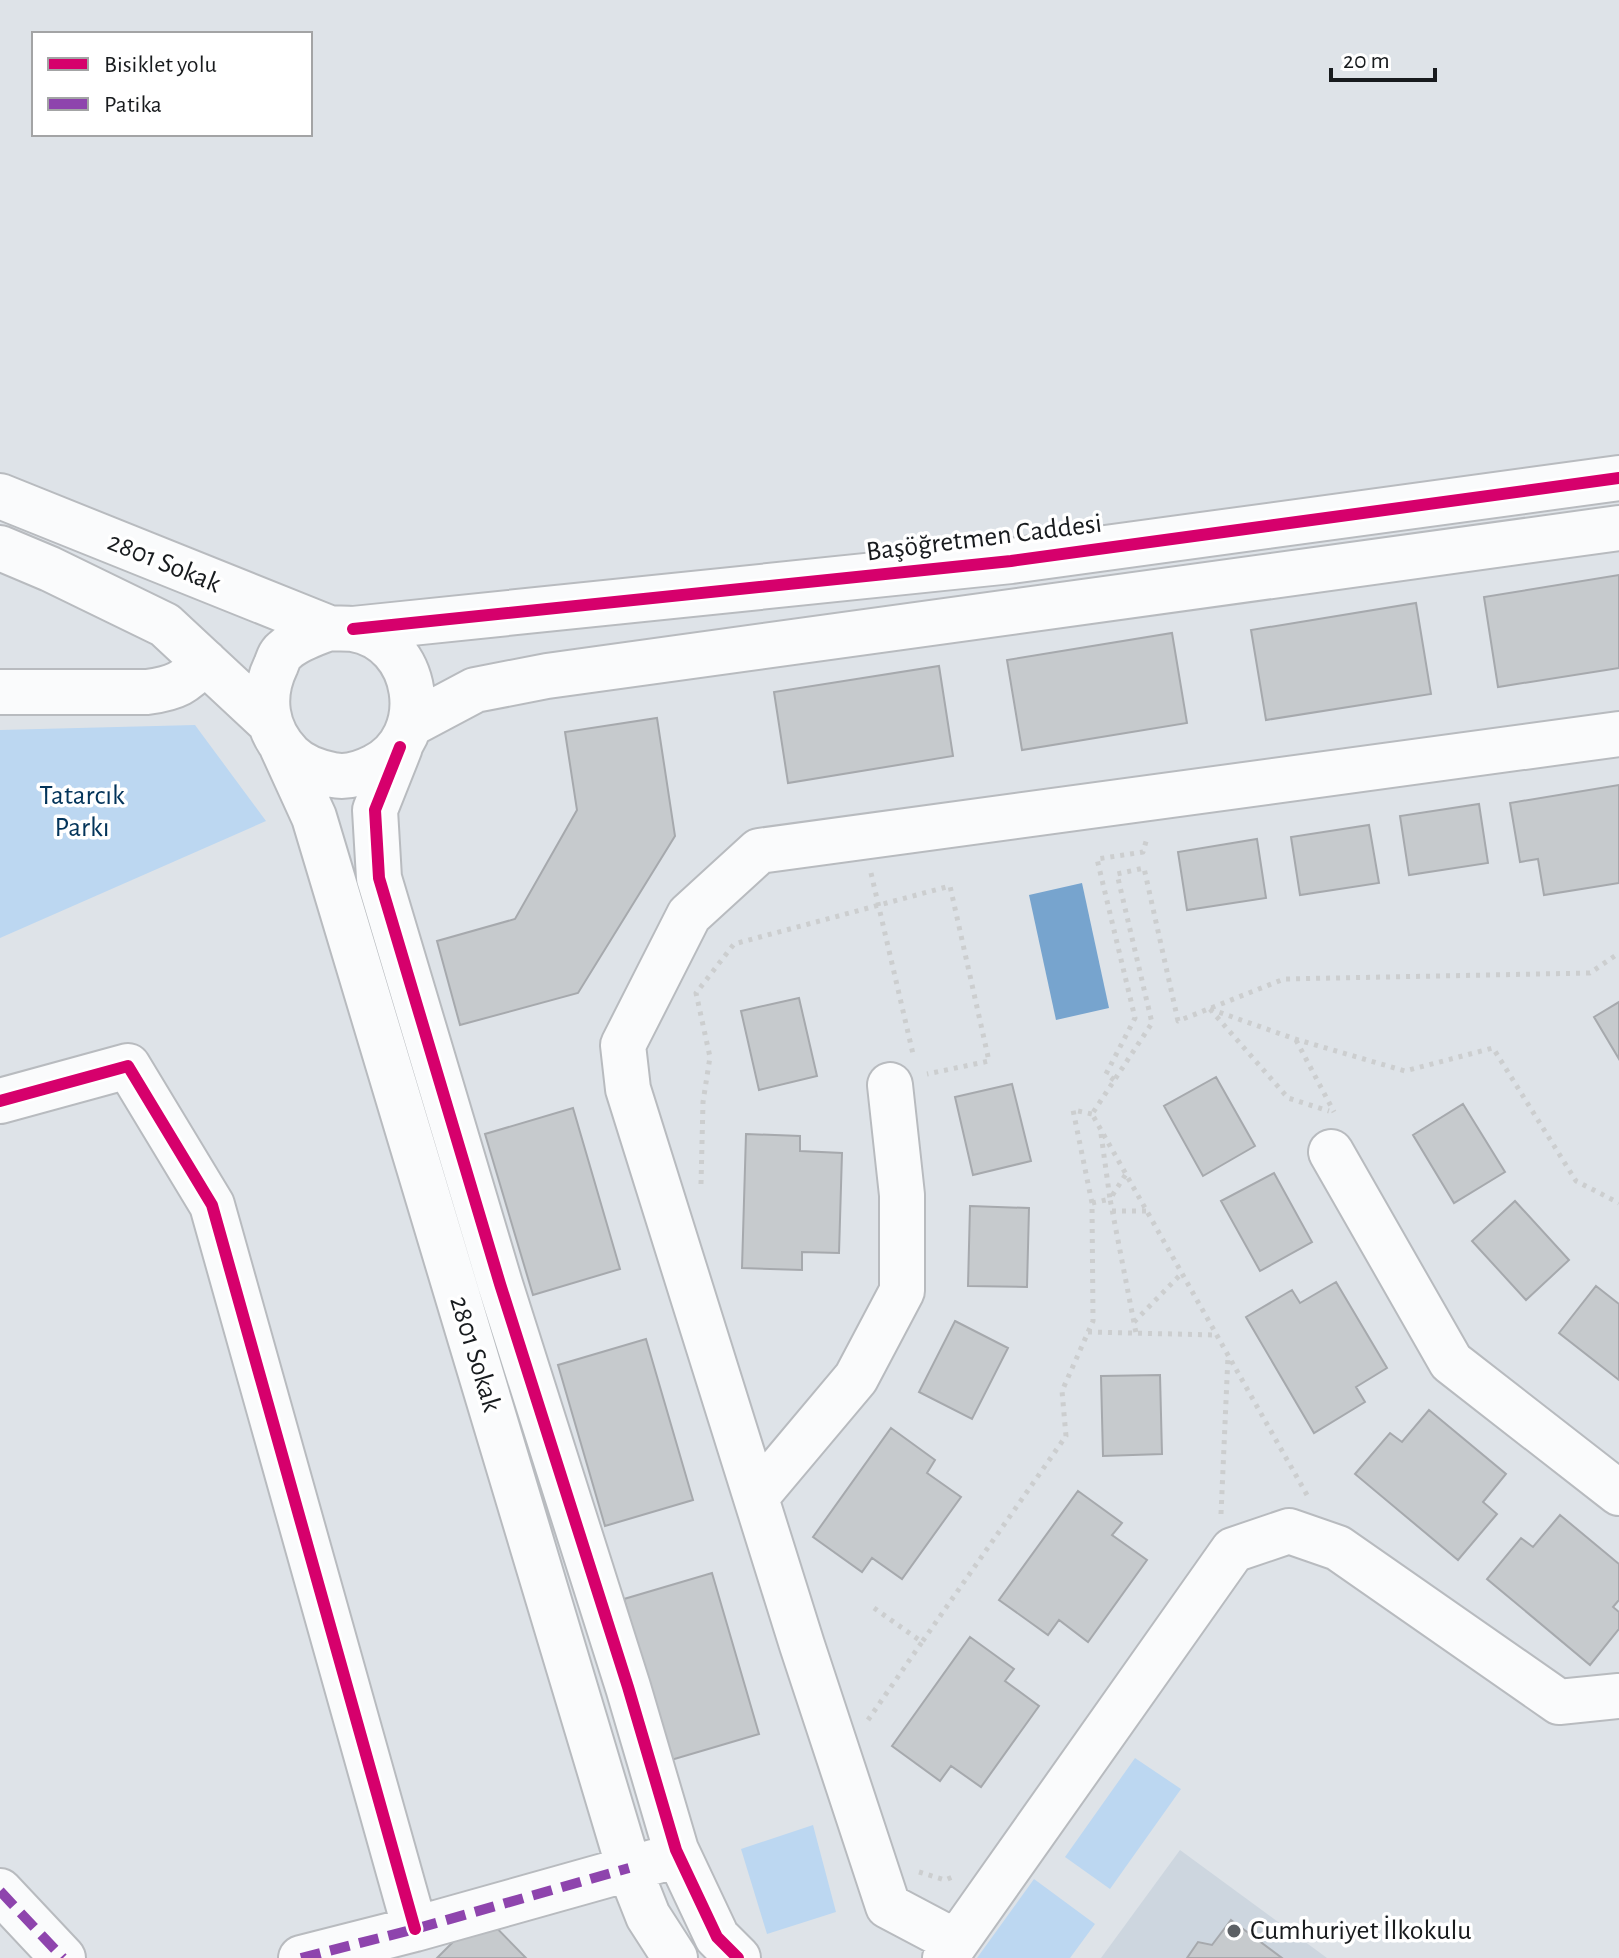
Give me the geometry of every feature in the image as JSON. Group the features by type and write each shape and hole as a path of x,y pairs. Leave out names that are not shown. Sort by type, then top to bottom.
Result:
{"street":[{"name":"Başöğretmen Caddesi","path":"276,735 266,697 282,651 298,641 341,629 1011,561 1619,478"},
{"name":"2801 Sokak","path":"0,496 341,629"},
{"path":"276,735 296,761 317,772 339,776 362,773 383,763 405,735 475,690 547,676 1619,528"},
{"name":"2801 Sokak","path":"0,548 165,625 276,735 314,817 629,1868 648,1916 675,1958"},
{"path":"341,629 377,637 396,654 409,675 414,699 405,735 375,810 379,878 500,1284 679,1855 717,1937 738,1958"},
{"path":"0,692 147,692 168,689 183,684 205,662"},
{"path":"1619,734 759,851 689,915 623,1045 628,1089 888,1906 950,1950 1233,1550 1289,1531 1338,1548 1559,1702 1619,1696"},
{"path":"357,959 399,946"},
{"path":"0,1101 128,1066 212,1205 415,1929"},
{"path":"756,1497 856,1378 902,1291 904,1081"},
{"path":"1331,1152 1451,1362 1619,1493"},
{"path":"301,1958 679,1855"},
{"path":"0,1891 63,1958"}],"path":[{"path":"1114,1080 1106,1074 1135,1018 1097,859 1143,852 1145,838 1161,836"},
{"path":"701,1190 703,1102 710,1057 696,993 734,944 877,906 950,886 989,1061 904,1081 877,906 864,837"},
{"path":"1092,1114 1152,1023 1117,874 1144,868 1178,1021 1284,979 1590,973 1619,953"},
{"path":"1209,1009 1288,1098 1334,1113 1295,1039"},
{"path":"1209,1009 1295,1039 1405,1071 1493,1048 1576,1181 1619,1203"},
{"path":"860,1732 1066,1436 1062,1391 1093,1321 1092,1203 1073,1110 1092,1114 1307,1495 1307,1537"},
{"path":"1101,1130 1112,1211 1136,1333"},
{"path":"1092,1203 1110,1199 1126,1174"},
{"path":"1112,1211 1147,1211"},
{"path":"1134,1323 1182,1273"},
{"path":"1088,1332 1217,1335"},
{"path":"1228,1355 1221,1525 1233,1550"},
{"path":"874,1608 922,1642"}],"shaded area":[{"path":"1082,883 1109,1008 1056,1020 1029,895"},
{"path":"1180,1850 1327,1958 1101,1958"}],"green space":[{"name":"Tatarcık Parkı","path":"195,725 266,821 0,938 0,730"},
{"path":"1135,1758 1181,1789 1110,1889 1065,1857"},
{"path":"813,1825 836,1912 767,1934 741,1849"},
{"path":"1034,1879 1095,1924 1070,1958 977,1958"}],"building":[{"path":"1619,575 1619,668 1498,687 1484,597"},
{"path":"1416,603 1431,694 1266,720 1251,630"},
{"path":"1172,633 1187,723 1022,750 1007,660"},
{"path":"939,666 953,756 788,783 774,692"},
{"path":"657,718 675,836 578,993 460,1025 437,941 515,919 577,810 565,732"},
{"path":"1619,785 1619,883 1544,895 1538,859 1520,862 1510,803"},
{"path":"1479,804 1488,863 1409,875 1400,816"},
{"path":"1369,825 1379,883 1300,895 1291,837"},
{"path":"1257,839 1266,898 1187,910 1178,852"},
{"path":"799,998 817,1076 759,1090 741,1011"},
{"path":"1619,1002 1619,1059 1594,1017"},
{"path":"1216,1077 1255,1146 1203,1176 1164,1106"},
{"path":"1012,1084 1031,1161 973,1175 955,1097"},
{"path":"1463,1104 1505,1172 1454,1203 1413,1135"},
{"path":"573,1108 620,1269 533,1295 485,1134"},
{"path":"746,1134 800,1136 800,1151 842,1153 839,1253 802,1252 802,1270 742,1268"},
{"path":"1274,1173 1312,1242 1260,1271 1221,1201"},
{"path":"1515,1201 1569,1260 1526,1300 1472,1241"},
{"path":"970,1206 1029,1208 1027,1287 968,1286"},
{"path":"1336,1282 1387,1368 1356,1387 1365,1402 1314,1433 1246,1317 1292,1290 1300,1303"},
{"path":"1596,1286 1619,1304 1619,1380 1559,1333"},
{"path":"955,1321 1008,1348 972,1419 919,1392"},
{"path":"646,1339 693,1500 605,1526 558,1365"},
{"path":"1160,1375 1162,1454 1103,1456 1101,1376"},
{"path":"1429,1410 1506,1474 1483,1502 1497,1514 1458,1560 1355,1474 1390,1433 1402,1442"},
{"path":"891,1428 935,1460 927,1473 961,1497 902,1579 872,1558 862,1572 813,1537"},
{"path":"1078,1491 1122,1523 1112,1535 1147,1560 1088,1642 1059,1620 1048,1635 999,1600"},
{"path":"1560,1515 1619,1564 1619,1600 1613,1607 1619,1612 1619,1629 1590,1665 1487,1579 1521,1538 1533,1547"},
{"path":"712,1573 759,1734 671,1760 624,1599"},
{"path":"970,1637 1014,1669 1005,1681 1039,1706 981,1787 951,1766 940,1781 892,1746"},
{"path":"482,1913 526,1958 437,1958"},
{"name":"Cumhuriyet İlkokulu","path":"1231,1920 1282,1958 1187,1958 1198,1942 1212,1945"}],"marked path":[{"path":"301,1958 629,1868"},
{"path":"0,1891 63,1958"}],"cycle path":[{"path":"353,629 1011,561 1619,478"},
{"path":"400,747 375,810 379,878 500,1284 628,1687 676,1850 717,1937 738,1958"},
{"path":"0,1101 128,1066 212,1205 415,1929"}],"place":[{"name":"Cumhuriyet İlkokulu","path":"1234,1931"}]}
